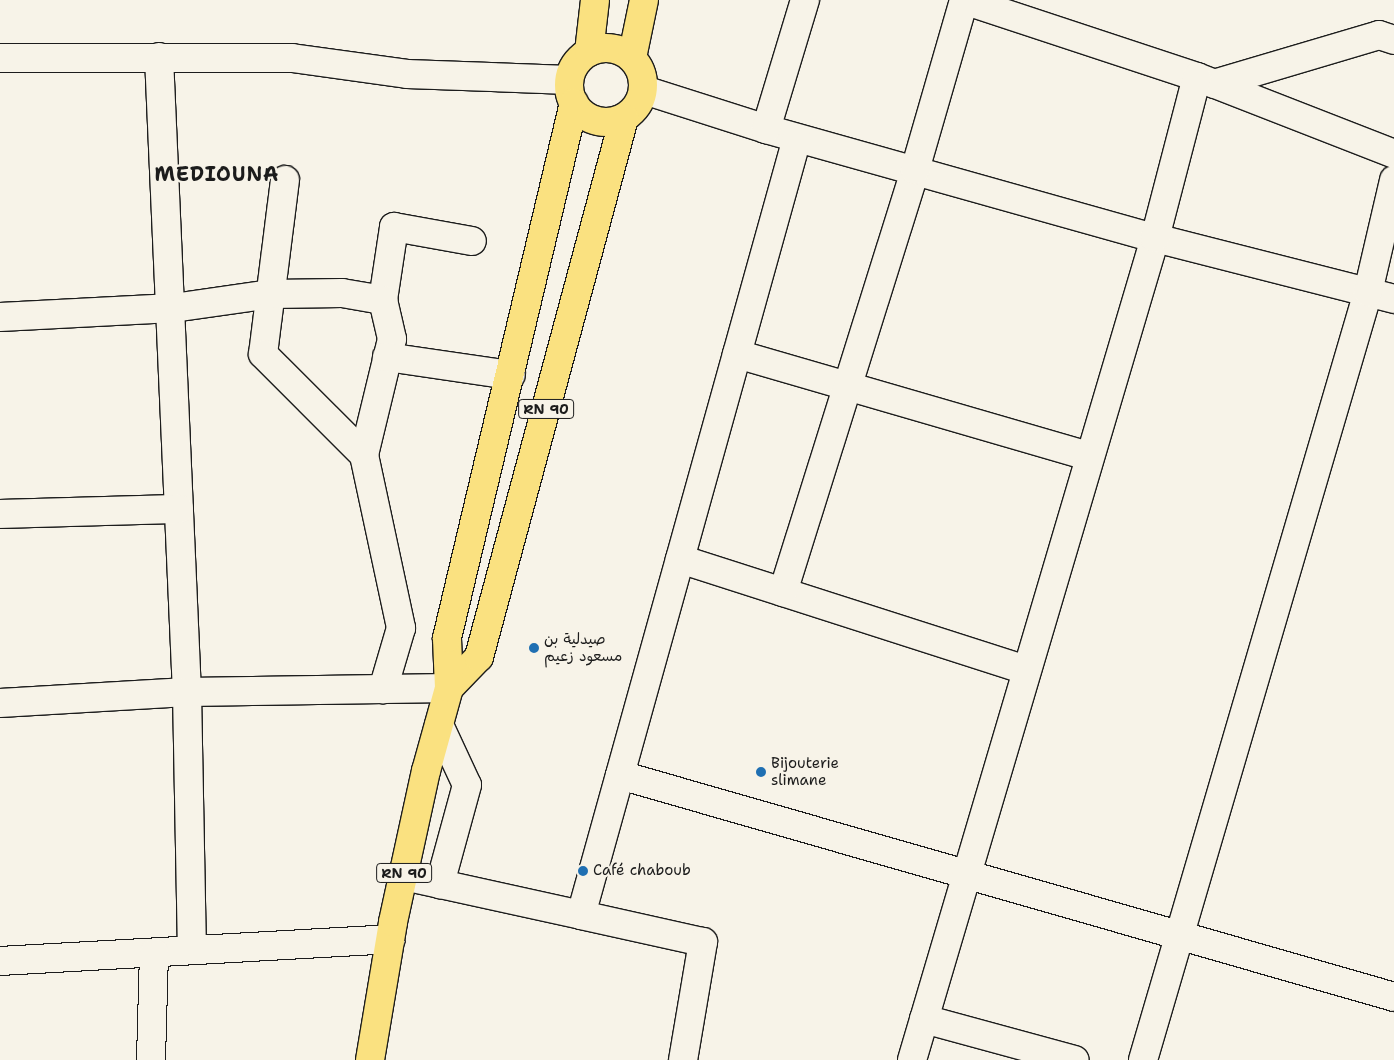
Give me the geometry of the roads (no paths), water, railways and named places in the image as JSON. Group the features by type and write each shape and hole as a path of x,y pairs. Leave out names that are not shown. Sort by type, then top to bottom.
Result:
{"main road":[{"path":"595,0 589,52 612,48 632,58 640,68 644,90"},
{"path":"632,58 644,0"},
{"name":"RN 90","path":"370,1060 390,939 449,688 447,638 511,375 572,92 580,59 589,52"},
{"name":"RN 90","path":"449,688 479,657 624,118 633,111 644,90"},
{"path":"572,92 590,119 613,122 624,118"}],"street":[{"path":"766,129 804,0"},
{"path":"783,592 915,170 964,0 1206,81 1394,154"},
{"path":"1206,81 1379,35 1394,40"},
{"path":"159,57 173,308 178,509 187,692 192,949"},
{"path":"0,58 292,58 407,74 572,92"},
{"path":"912,1060 965,872 1089,456 1155,238 1206,81"},
{"path":"644,90 797,138 1155,238 1394,299"},
{"path":"581,915 797,138"},
{"path":"285,180 277,264 270,294 263,354 364,455"},
{"path":"1143,1060 1368,292 1394,180"},
{"path":"382,689 401,628 364,455 392,339 383,300 394,227 472,241"},
{"path":"0,317 173,308 270,294 342,293 383,300"},
{"path":"737,354 847,384 1089,456"},
{"path":"387,358 511,375"},
{"path":"0,514 178,509"},
{"path":"680,559 1025,670"},
{"path":"0,702 187,692 449,688"},
{"path":"439,725 467,785 440,884"},
{"path":"620,775 1181,933 1392,987"},
{"path":"404,876 703,942 683,1060"},
{"path":"0,961 390,939"},
{"path":"152,1060 154,953"},
{"path":"924,1019 1075,1060"}],"place":[{"name":"صيدلية بن مسعود زعيم","path":"534,648"},
{"name":"Bijouterie slimane","path":"761,772"},
{"name":"Café chaboub","path":"583,871"}],"district":[{"name":"MEDIOUNA","path":"217,174"}]}
